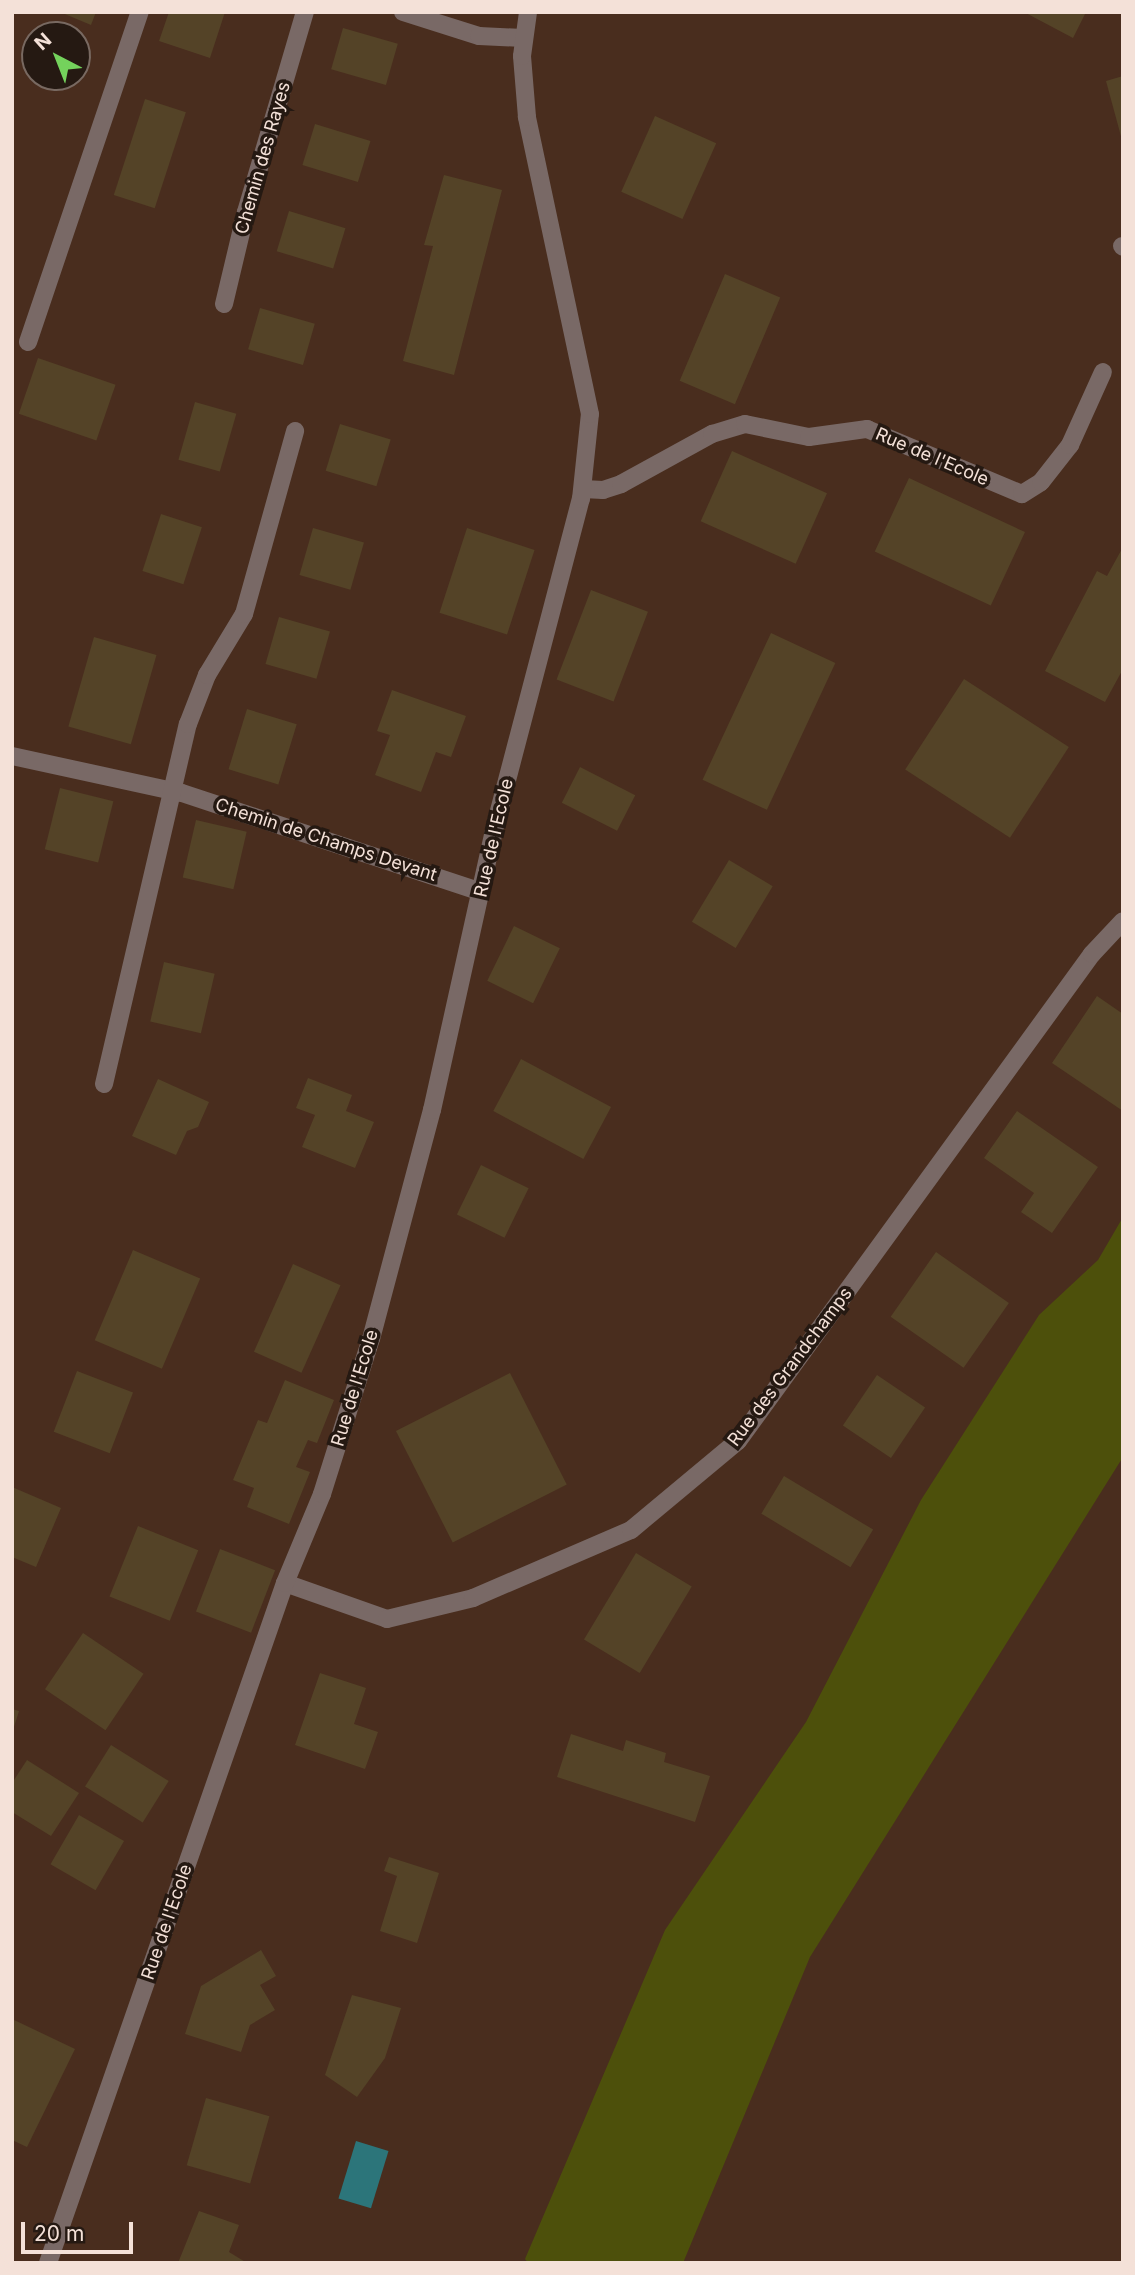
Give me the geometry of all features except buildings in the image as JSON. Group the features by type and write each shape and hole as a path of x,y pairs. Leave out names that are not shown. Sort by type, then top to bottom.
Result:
{"street":[{"path":"28,342 140,12"},
{"name":"Chemin des Rayes","path":"224,304 246,212 306,12"},
{"path":"403,12 479,36 523,38"},
{"name":"Rue de l'Ecole","path":"48,2263 285,1583 322,1494 371,1339 432,1110 481,892 583,489 590,448 588,397 530,134 523,38 528,12"},
{"name":"Rue de l'Ecole","path":"583,489 603,490 621,484 712,434 745,424 810,437 867,429 1022,494 1041,482 1070,445 1102,372"},
{"path":"104,1084 170,790 195,702 244,614 295,430"},
{"name":"Chemin de Champs Devant","path":"12,757 170,790 481,892"},
{"name":"Rue des Grandchamps","path":"285,1583 387,1619 473,1598 631,1530 738,1441 1092,954 1123,921"}],"shaded area":[{"path":"1123,1217 1123,1457 810,1957 683,2263 528,2263 525,2259 665,1930 806,1722 921,1500 1039,1315 1098,1260"}],"water":[{"path":"356,2141 389,2151 371,2208 338,2198"}]}
